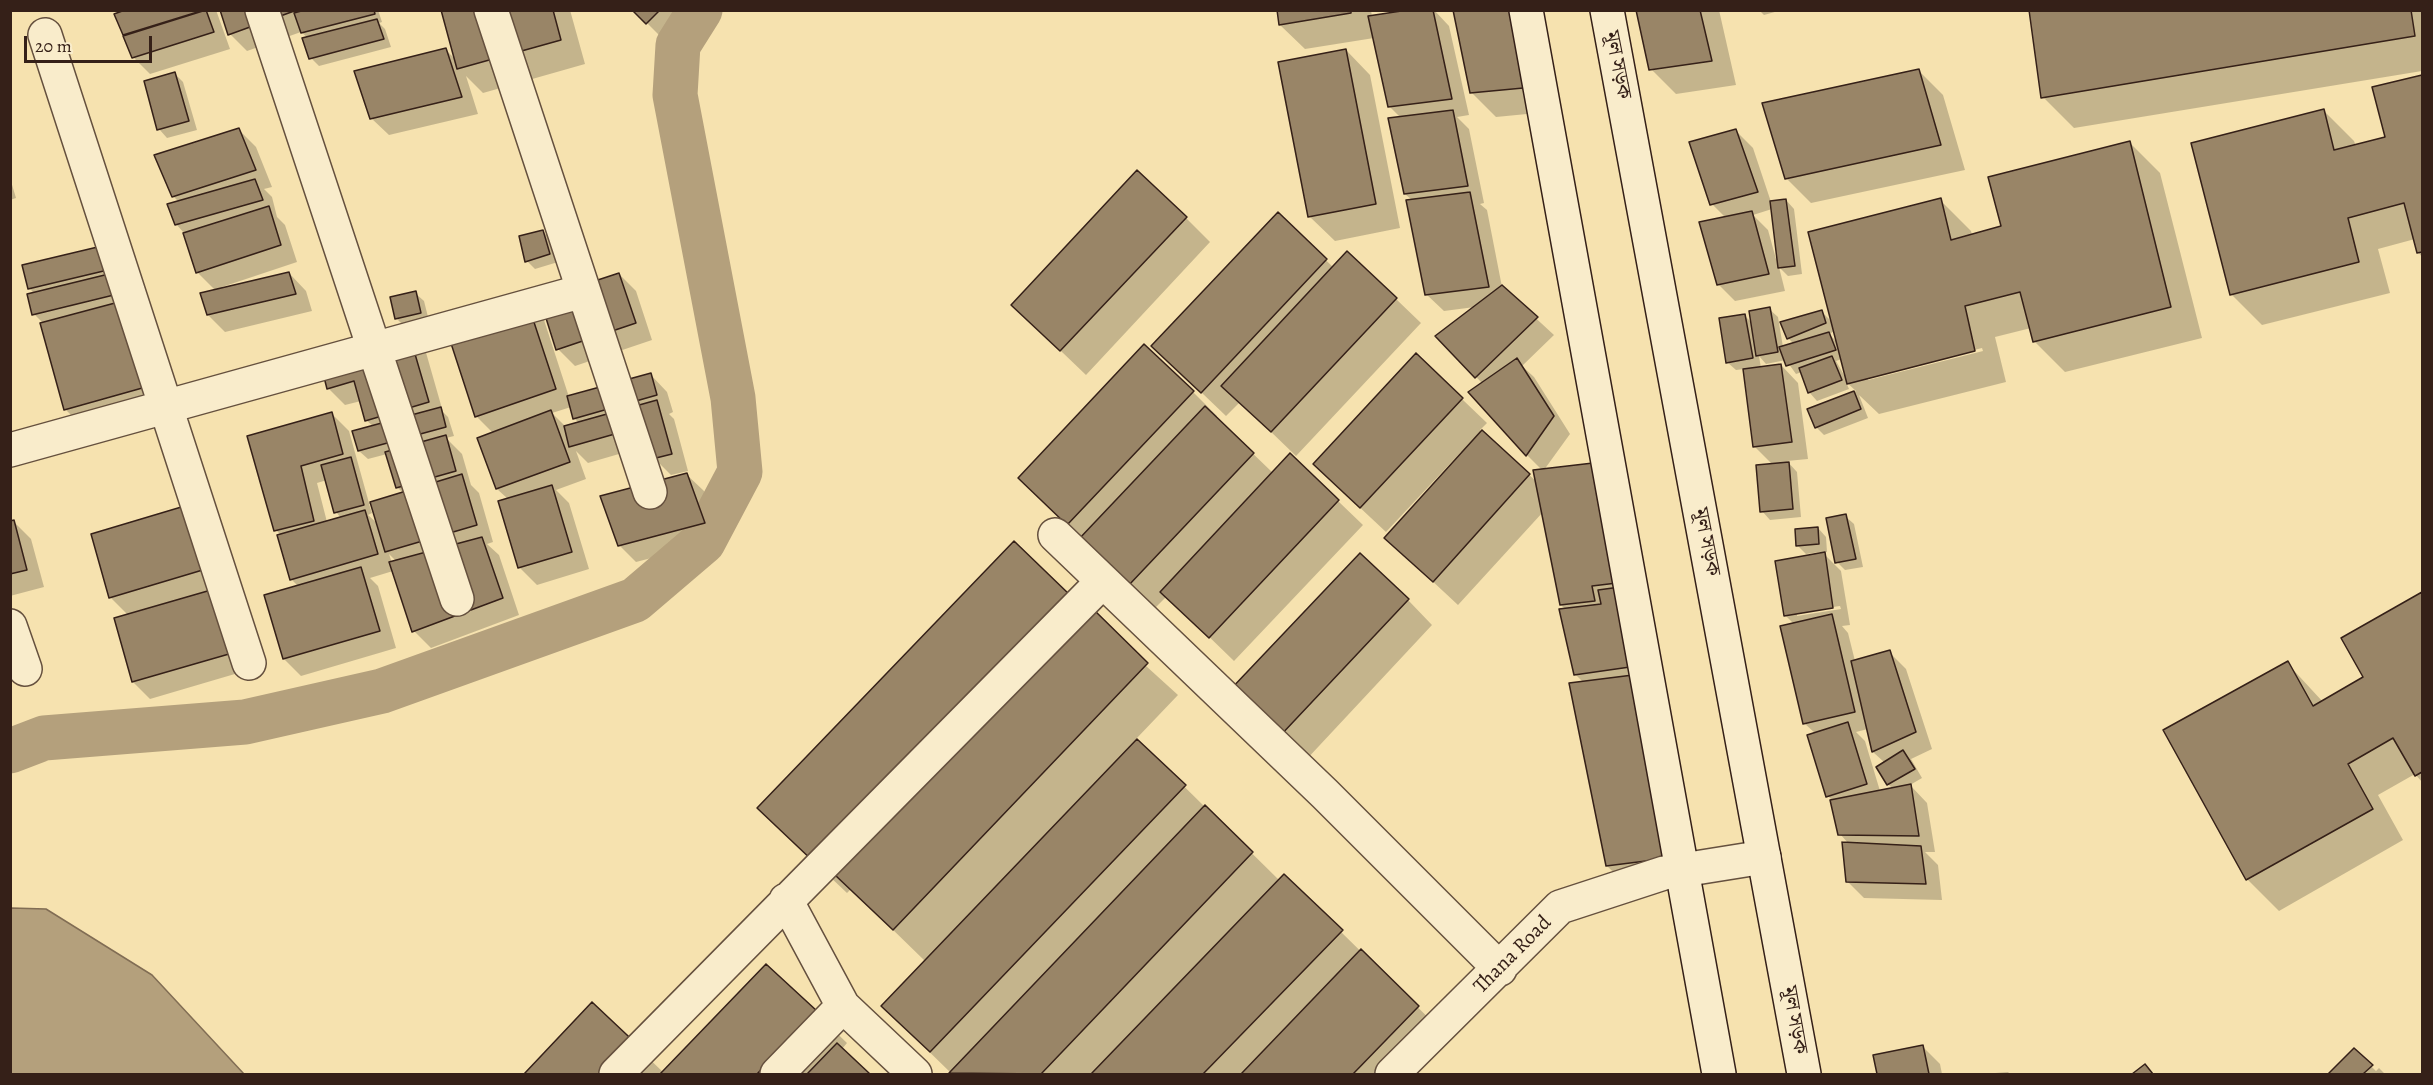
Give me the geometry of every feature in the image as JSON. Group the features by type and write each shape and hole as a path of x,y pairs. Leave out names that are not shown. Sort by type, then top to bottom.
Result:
{"street":[{"path":"262,10 457,599"},
{"path":"491,10 650,492"},
{"path":"1526,10 1719,1074"},
{"name":"মূল সড়ক","path":"1606,10 1804,1074"},
{"path":"45,34 249,663"},
{"path":"10,450 583,291"},
{"path":"1055,535 1325,794 1500,969"},
{"path":"616,1074 1103,581"},
{"path":"10,626 25,669"},
{"name":"Thana Road","path":"1392,1074 1560,907 1664,873 1764,857"},
{"path":"786,900 843,1006 915,1074"},
{"path":"777,1074 843,1006"}],"shaded area":[{"path":"11,908 46,909 152,975 244,1074 11,1074"}],"building":[{"path":"125,10 204,10 123,35 114,14"},
{"path":"206,10 214,32 132,58 123,36"},
{"path":"220,10 297,10 228,35"},
{"path":"305,10 374,10 375,14 301,33 294,13"},
{"path":"441,10 553,10 561,40 457,69"},
{"path":"632,10 660,10 646,24"},
{"path":"1277,10 1351,10 1351,13 1279,25"},
{"path":"1408,10 1433,10 1452,99 1388,107 1368,16"},
{"path":"1453,10 1517,10 1534,87 1470,93"},
{"path":"1636,10 1700,10 1712,61 1649,70"},
{"path":"2029,10 2411,10 2415,36 2041,98"},
{"path":"377,19 384,39 309,59 302,38"},
{"path":"446,48 462,97 370,119 354,71"},
{"path":"1346,49 1376,204 1308,217 1278,62"},
{"path":"1919,69 1941,145 1785,179 1762,103"},
{"path":"175,72 189,121 157,130 144,81"},
{"path":"2422,75 2422,252 2417,253 2404,203 2348,218 2359,262 2230,295 2191,143 2324,109 2334,150 2385,137 2372,87"},
{"path":"1453,110 1468,186 1404,194 1388,118"},
{"path":"239,128 256,170 172,197 154,155"},
{"path":"1736,129 1758,192 1710,205 1689,142"},
{"path":"2130,141 2171,307 2033,342 2020,292 1965,306 1975,351 1847,384 1808,232 1941,198 1951,240 2001,226 1988,177"},
{"path":"1137,170 1187,217 1060,351 1011,305"},
{"path":"255,179 263,200 175,225 167,204"},
{"path":"1470,192 1489,287 1425,295 1406,200"},
{"path":"1786,199 1795,266 1778,268 1770,201"},
{"path":"269,206 281,245 196,273 183,233"},
{"path":"1752,211 1769,274 1717,285 1699,222"},
{"path":"1278,212 1327,259 1201,393 1151,346"},
{"path":"543,230 550,254 525,262 519,236"},
{"path":"106,245 112,269 28,289 22,265"},
{"path":"1347,251 1397,298 1271,432 1221,386"},
{"path":"117,272 122,293 32,315 27,294"},
{"path":"289,272 296,294 207,315 200,293"},
{"path":"619,273 636,323 556,350 540,299"},
{"path":"1502,285 1538,317 1475,378 1435,336"},
{"path":"416,291 421,313 395,319 390,297"},
{"path":"130,299 153,385 64,410 40,323"},
{"path":"527,301 556,389 475,417 446,328"},
{"path":"1770,307 1778,352 1756,356 1749,311"},
{"path":"1822,310 1826,323 1787,339 1780,322"},
{"path":"1745,314 1753,358 1726,363 1719,318"},
{"path":"408,330 429,402 365,421 354,381 327,389 320,361"},
{"path":"1829,332 1836,350 1786,366 1779,347"},
{"path":"1144,344 1194,391 1067,525 1018,478"},
{"path":"1416,353 1463,398 1360,508 1313,464"},
{"path":"1832,356 1842,380 1808,393 1799,368"},
{"path":"1517,358 1554,416 1526,456 1468,392"},
{"path":"1781,364 1792,442 1753,447 1743,369"},
{"path":"651,373 657,395 573,419 567,396"},
{"path":"1854,391 1861,409 1815,428 1807,409"},
{"path":"657,400 672,454 652,459 643,426 569,447 564,426"},
{"path":"1205,406 1254,453 1128,586 1078,540"},
{"path":"441,407 446,427 358,451 352,431"},
{"path":"551,410 570,462 496,489 477,438"},
{"path":"332,412 343,454 301,466 314,521 274,531 247,436"},
{"path":"1482,430 1530,474 1433,582 1384,538"},
{"path":"446,435 456,471 396,488 385,452"},
{"path":"1290,453 1339,500 1209,638 1160,592"},
{"path":"351,457 364,505 334,513 321,465"},
{"path":"1789,462 1793,509 1760,512 1756,465"},
{"path":"1593,463 1617,583 1592,586 1595,601 1560,605 1533,470"},
{"path":"687,473 705,523 618,546 600,496"},
{"path":"462,474 477,525 385,552 370,502"},
{"path":"552,485 572,552 518,568 498,501"},
{"path":"188,505 206,569 109,598 91,534"},
{"path":"365,510 378,554 290,580 277,535"},
{"path":"1846,514 1856,559 1835,563 1826,518"},
{"path":"14,520 27,570 10,574 10,521"},
{"path":"1818,527 1819,544 1796,546 1795,529"},
{"path":"482,537 503,598 412,632 389,562"},
{"path":"1014,541 1071,596 815,863 757,808"},
{"path":"1825,552 1833,608 1784,616 1775,561"},
{"path":"1360,553 1409,599 1279,737 1229,691"},
{"path":"361,567 380,631 283,659 264,595"},
{"path":"1620,587 1637,666 1574,675 1559,609 1601,604 1598,590"},
{"path":"211,590 229,654 132,682 114,618"},
{"path":"2422,592 2422,772 2415,776 2393,738 2348,764 2373,809 2246,880 2163,730 2288,661 2313,706 2363,677 2341,638"},
{"path":"1091,607 1148,663 893,930 835,875"},
{"path":"1832,614 1855,712 1803,724 1780,626"},
{"path":"1890,650 1916,732 1872,752 1851,661"},
{"path":"1633,675 1670,858 1606,866 1569,683"},
{"path":"1848,722 1867,784 1826,797 1807,735"},
{"path":"1137,739 1186,785 930,1052 881,1006"},
{"path":"1903,750 1915,769 1887,785 1876,767"},
{"path":"1911,784 1919,836 1838,835 1830,800"},
{"path":"1205,805 1253,852 1041,1074 949,1073"},
{"path":"1842,842 1921,846 1926,884 1846,882"},
{"path":"1284,874 1343,930 1203,1074 1091,1074"},
{"path":"1361,949 1419,1006 1353,1074 1241,1074"},
{"path":"766,964 817,1011 757,1074 660,1074"},
{"path":"592,1002 644,1051 622,1074 524,1074"},
{"path":"837,1043 870,1074 807,1074"},
{"path":"1923,1045 1929,1074 1877,1074 1873,1055"},
{"path":"2354,1048 2373,1065 2363,1074 2328,1074"},
{"path":"2145,1064 2153,1074 2132,1074"}],"waterway":[{"path":"10,751 44,738 245,722 382,691 635,600 703,542 740,472 733,398 675,95 678,45 700,10"}]}
